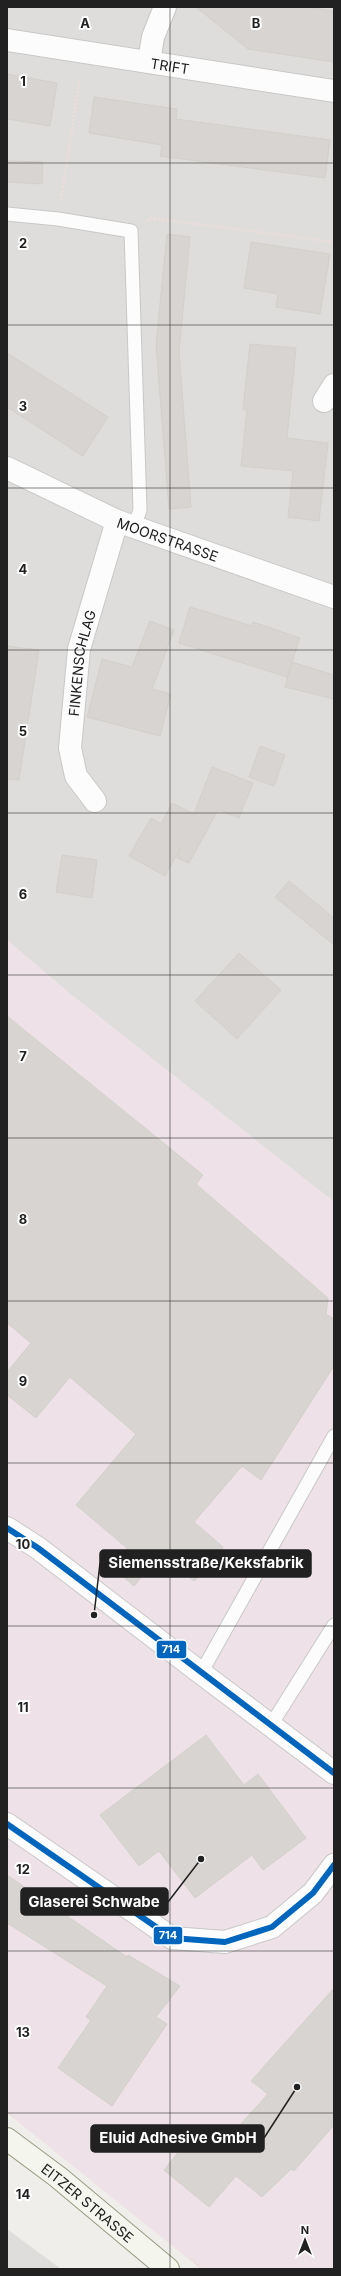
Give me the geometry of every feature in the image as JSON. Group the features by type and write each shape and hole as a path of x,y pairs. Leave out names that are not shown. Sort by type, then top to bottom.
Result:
{"main road":[{"name":"EITZER STRASSE","path":"7,2139 58,2177 168,2269"}],"street":[{"path":"148,62 153,37 165,7"},
{"name":"TRIFT","path":"7,40 334,91"},
{"name":"MOORSTRASSE","path":"7,468 126,524 334,597"},
{"name":"FINKENSCHLAG","path":"95,801 76,776 70,748 79,648 126,524"},
{"path":"7,1528 38,1548 334,1773"},
{"path":"7,1824 172,1938 225,1942 272,1927 313,1893 334,1865"}],"lane":[{"path":"7,214 58,219 131,231 140,510 126,524"},
{"path":"201,1673 334,1436"},
{"path":"271,1725 334,1625"}],"path":[{"path":"58,219 84,52"},
{"path":"131,231 151,218 334,242"}],"shaded area":[{"path":"7,7 334,7 334,1202 69,993 7,940"},
{"path":"7,228 129,235 120,351 91,348 102,255 7,252"},
{"path":"7,940 69,993 334,1202 334,2269 201,2269 7,2113"},
{"path":"7,2229 61,2269 7,2269"}],"building":[{"path":"196,7 304,7 334,11 334,62 248,49"},
{"path":"7,74 57,83 50,126 7,119"},
{"path":"94,97 177,109 176,119 330,140 325,178 160,156 162,145 89,133"},
{"path":"7,161 43,162 42,184 7,182"},
{"path":"167,234 190,237 179,352 191,507 169,509 156,344"},
{"path":"251,242 330,254 320,314 276,307 278,294 244,288"},
{"path":"250,344 296,348 287,438 328,443 319,521 288,517 293,471 241,466 247,410 243,409"},
{"path":"7,353 108,417 83,456 7,407"},
{"path":"190,607 252,626 253,622 300,638 287,677 179,643"},
{"path":"150,621 174,630 152,689 171,694 160,736 87,717 102,659 132,667"},
{"path":"7,646 39,650 19,780 7,779"},
{"path":"292,662 334,675 334,699 285,687"},
{"path":"260,746 285,755 274,786 249,777"},
{"path":"212,767 253,783 239,818 218,810 189,863 177,858 180,849 165,876 129,856 151,818 161,824 172,803 194,814"},
{"path":"62,855 97,860 92,898 56,892"},
{"path":"289,881 334,918 334,945 275,897"},
{"path":"239,953 281,990 237,1039 195,1001"},
{"path":"7,1016 203,1175 196,1184 328,1298 326,1314 334,1319 334,1366 261,1480 242,1466 194,1522 223,1547 210,1567 194,1581 165,1557 153,1570 150,1567 134,1586 111,1566 127,1548 76,1505 136,1434 70,1377 36,1418 7,1395 7,1372 31,1343 7,1323"},
{"path":"206,1735 244,1785 258,1774 306,1838 263,1870 252,1855 195,1898 159,1851 139,1866 100,1815"},
{"path":"7,1875 127,1957 128,1955 180,1986 156,2017 167,2024 112,2106 58,2068 91,2020 86,2017 107,1986 7,1923"},
{"path":"334,1988 334,2125 294,2171 291,2169 262,2197 236,2176 209,2207 164,2170 189,2139 204,2151 221,2130 229,2137 268,2094 251,2081"}],"transit line":[{"name":"714","path":"7,1528 38,1548 334,1773"},
{"name":"714","path":"7,1824 172,1938 225,1942 272,1927 313,1893 334,1865"}],"place":[{"name":"Siemensstraße/Keksfabrik","path":"94,1615"},
{"name":"Glaserei Schwabe","path":"201,1859"},
{"name":"Eluid Adhesive GmbH","path":"297,2087"}]}
